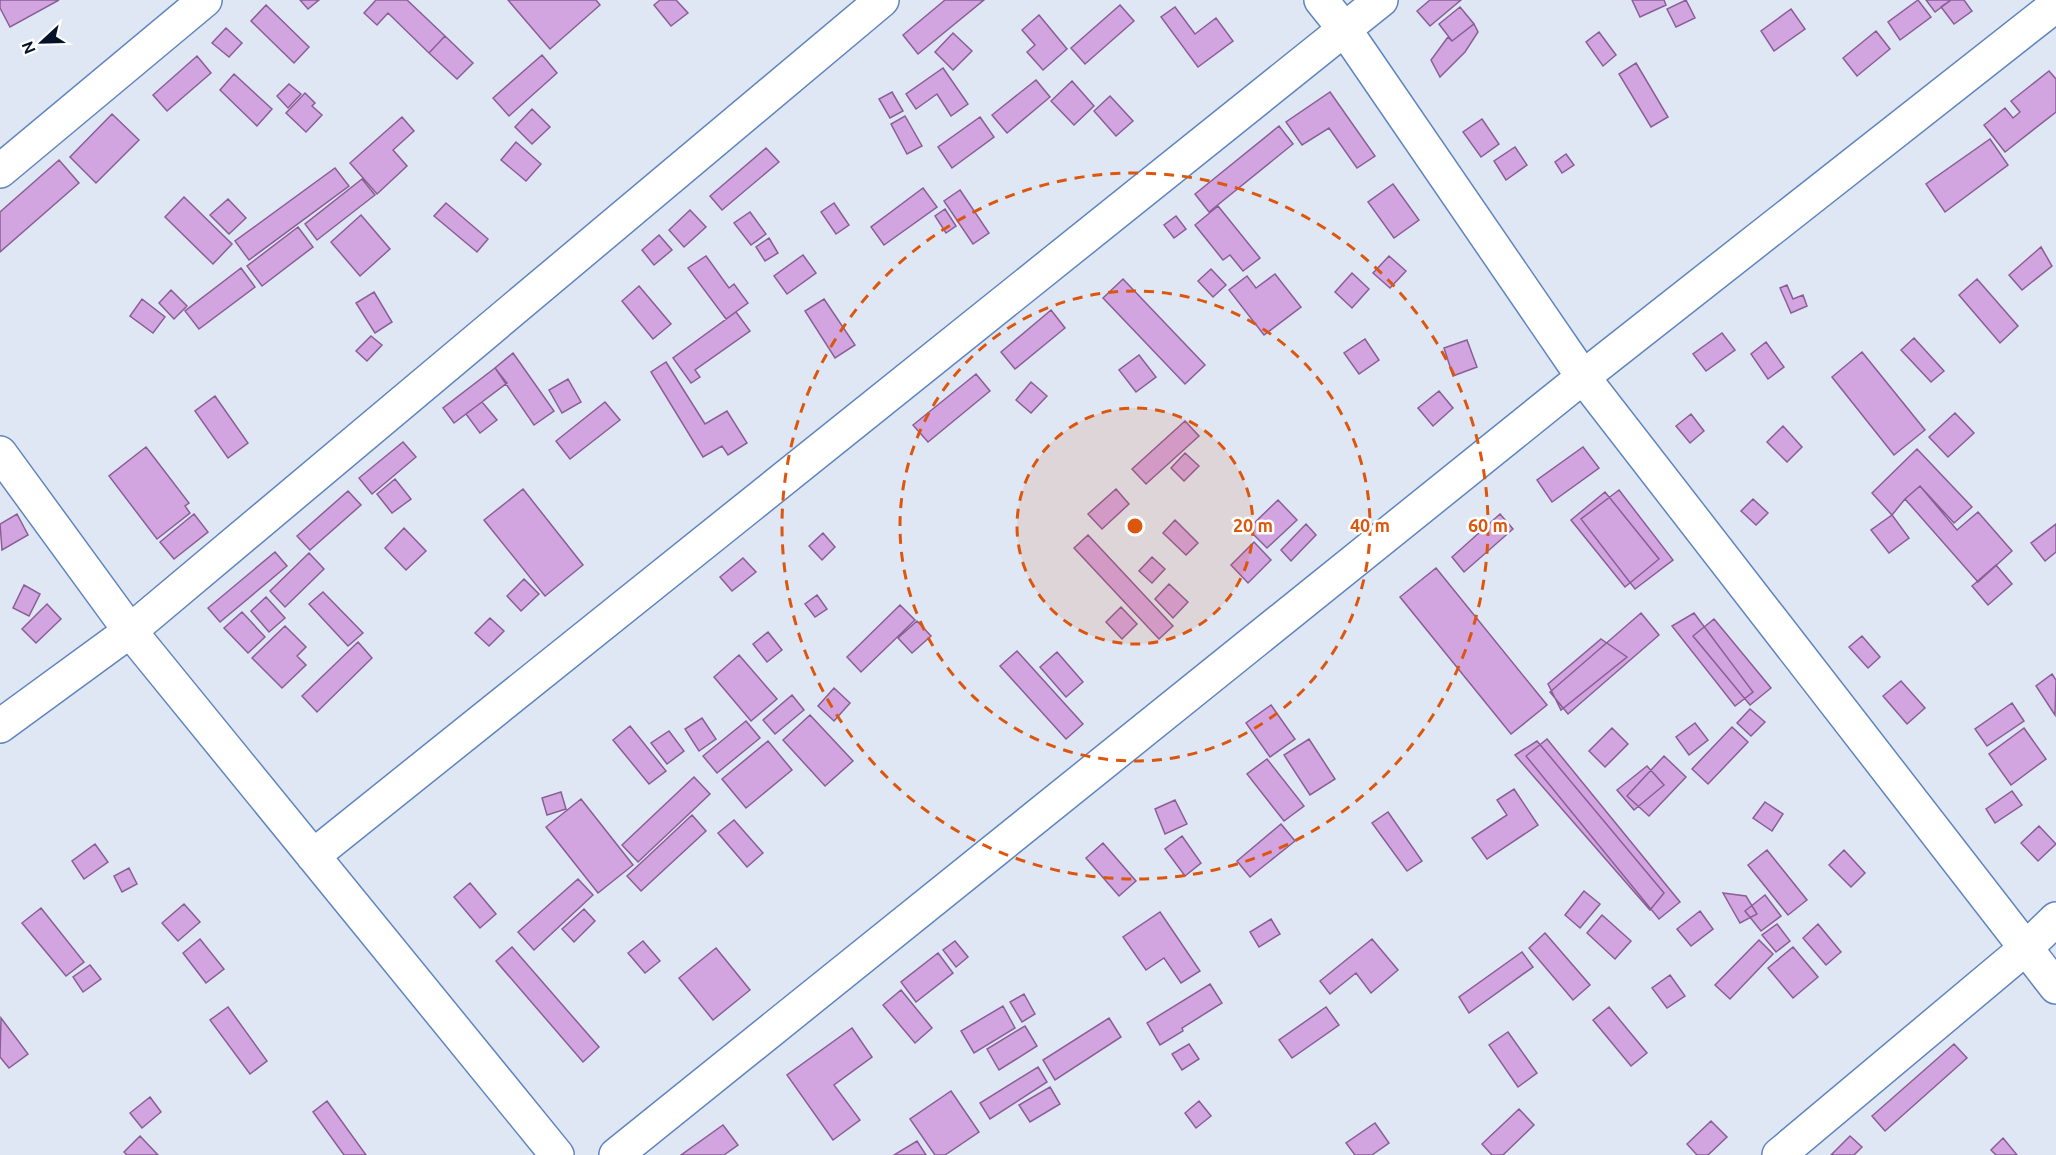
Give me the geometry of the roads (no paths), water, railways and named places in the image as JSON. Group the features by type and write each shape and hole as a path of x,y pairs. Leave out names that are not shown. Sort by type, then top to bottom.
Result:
{"street":[{"path":"0,171 204,0"},
{"path":"0,726 130,631 882,0"},
{"path":"1321,0 1345,30 1583,377 2056,987"},
{"path":"313,856 1381,0"},
{"path":"616,1155 1583,377 2056,5"},
{"path":"0,453 130,631 557,1155"},
{"path":"1779,1155 2026,948 2056,919"}]}
